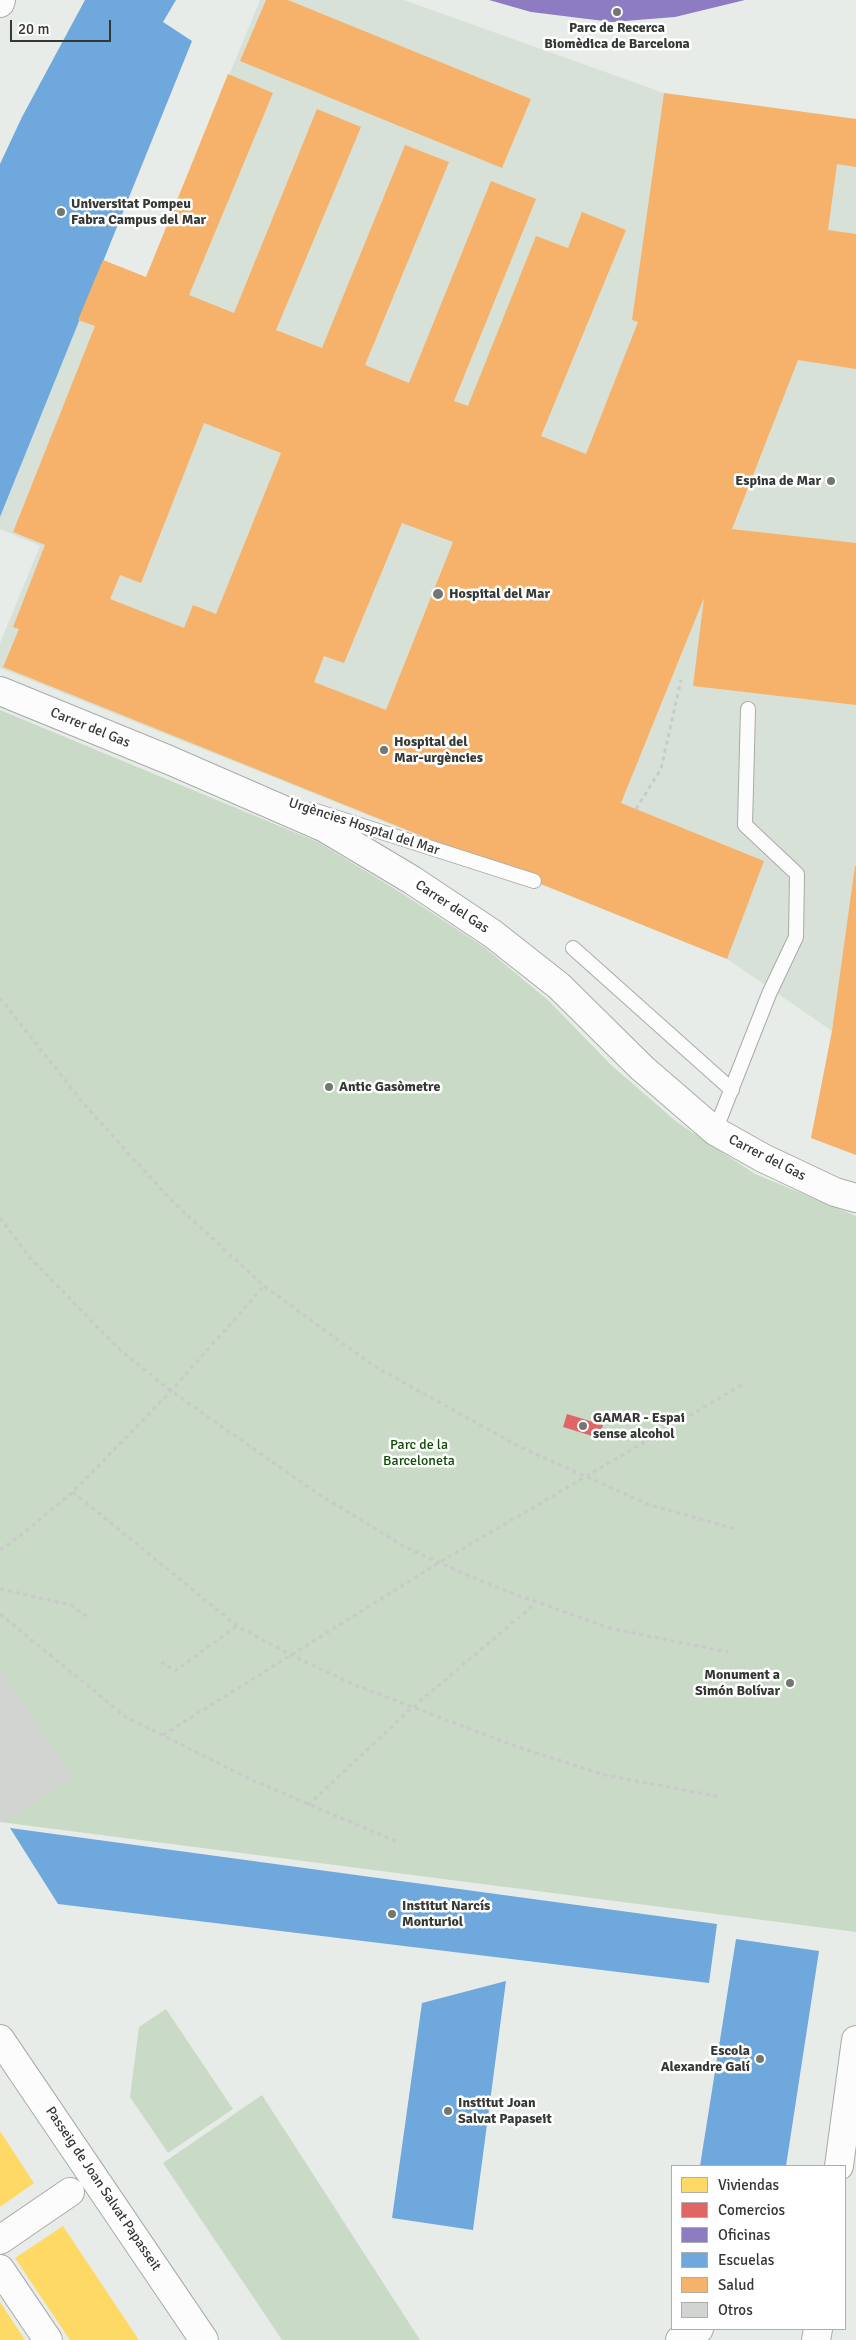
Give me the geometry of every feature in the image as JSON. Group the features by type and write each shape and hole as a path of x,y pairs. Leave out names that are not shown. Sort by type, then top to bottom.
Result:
{"street":[{"name":"Carrer del Gas","path":"0,691 195,771 326,828 412,880 493,934 560,986 642,1068 715,1131 763,1158 835,1192 856,1198"},
{"name":"Passeig de Joan Salvat Papasseit","path":"0,2039 204,2340"},
{"path":"839,2165 856,2040"},
{"path":"0,2240 70,2192"},
{"path":"0,2269 48,2340"},
{"path":"680,2340 697,2330"}],"lane":[{"path":"715,1131 769,994 796,937 797,874 745,825 748,708"},
{"name":"Urgències Hosptal del Mar","path":"195,771 534,882"},
{"path":"573,948 732,1090"}],"path":[{"path":"636,809 661,769 681,680"},
{"path":"0,998 84,1104 171,1200 264,1286 374,1366 522,1448 584,1476 650,1505 736,1529"},
{"path":"0,1218 31,1259 118,1348 171,1391 317,1493 405,1547 490,1585 609,1628 728,1652"},
{"path":"0,1550 73,1492 171,1391 264,1286"},
{"path":"164,1735 440,1562 745,1383"},
{"path":"73,1492 237,1626 291,1655 355,1685 512,1745 605,1775 721,1797"},
{"path":"0,1589 71,1605 90,1619"},
{"path":"308,1805 413,1707 536,1603"},
{"path":"0,1614 126,1717 252,1780 400,1844"},
{"path":"161,1662 174,1671 237,1626"}],"shaded area":[{"name":"Hospital del Mar","path":"260,0 404,0 664,93 856,119 856,1155 811,1138 832,1031 727,959 0,668 0,643 40,546 0,529 0,517 103,260 146,277"}],"green space":[{"name":"Parc de la Barceloneta","path":"0,710 318,842 484,947 549,1001 611,1065 678,1123 755,1174 856,1216 856,1932 0,1822"},
{"path":"166,2009 233,2109 168,2153 130,2097 139,2027"},
{"path":"262,2095 420,2340 282,2340 163,2163"}],"building: Viviendas":[{"path":"0,2131 34,2183 0,2207"},
{"path":"63,2226 139,2340 70,2340 15,2258"},
{"path":"0,2302 25,2340 0,2340"}],"building: Comercios":[{"name":"GAMAR - Espai sense alcohol","path":"567,1414 603,1425 599,1438 563,1427"}],"building: Oficinas":[{"name":"Parc de Recerca Biomèdica de Barcelona","path":"489,0 745,0 675,17 612,22 531,12"}],"building: Escuelas":[{"name":"Universitat Pompeu Fabra Campus del Mar","path":"85,0 176,0 163,22 192,41 0,517 0,164 22,117"},
{"name":"Institut Narcís Monturiol","path":"10,1828 717,1924 709,1983 58,1904"},
{"name":"Escola Alexandre Galí","path":"736,1939 819,1951 786,2165 700,2165"},
{"name":"Institut Joan Salvat Papaseit","path":"506,1981 473,2230 392,2218 422,2003"}],"building: Salud":[{"path":"266,0 288,0 531,99 502,168 240,61"},
{"name":"Hospital del Mar","path":"228,74 273,93 189,295 234,313 317,109 361,127 276,330 322,348 405,145 449,162 365,365 409,383 491,181 536,199 454,401 468,406 536,236 568,248 582,212 626,230 541,436 586,454 638,322 632,320 664,93 856,119 856,167 837,164 828,230 856,234 856,369 798,360 732,529 856,543 856,705 693,686 704,598 621,803 764,861 727,959 3,667 19,629 13,627 45,545 13,532 95,326 78,320 103,260 146,277","holes":["204,423 281,453 216,614 193,605 184,628 110,599 120,575 141,583","402,523 453,542 386,710 314,682 324,656 344,663"]},
{"path":"855,866 856,1155 811,1138 832,1031"}],"building: Otros":[{"path":"2,1672 72,1777 4,1822 0,1821 0,1673"}],"place":[{"name":"Parc de Recerca Biomèdica de Barcelona","path":"617,12"},
{"name":"Universitat Pompeu Fabra Campus del Mar","path":"61,212"},
{"name":"Espina de Mar","path":"831,481"},
{"name":"Hospital del Mar","path":"438,594"},
{"name":"Hospital del Mar-urgències","path":"384,750"},
{"name":"Antic Gasòmetre","path":"329,1087"},
{"name":"GAMAR - Espai sense alcohol","path":"583,1426"},
{"name":"Monument a Simón Bolívar","path":"790,1683"},
{"name":"Institut Narcís Monturiol","path":"392,1914"},
{"name":"Escola Alexandre Galí","path":"760,2059"},
{"name":"Institut Joan Salvat Papaseit","path":"448,2111"}]}
